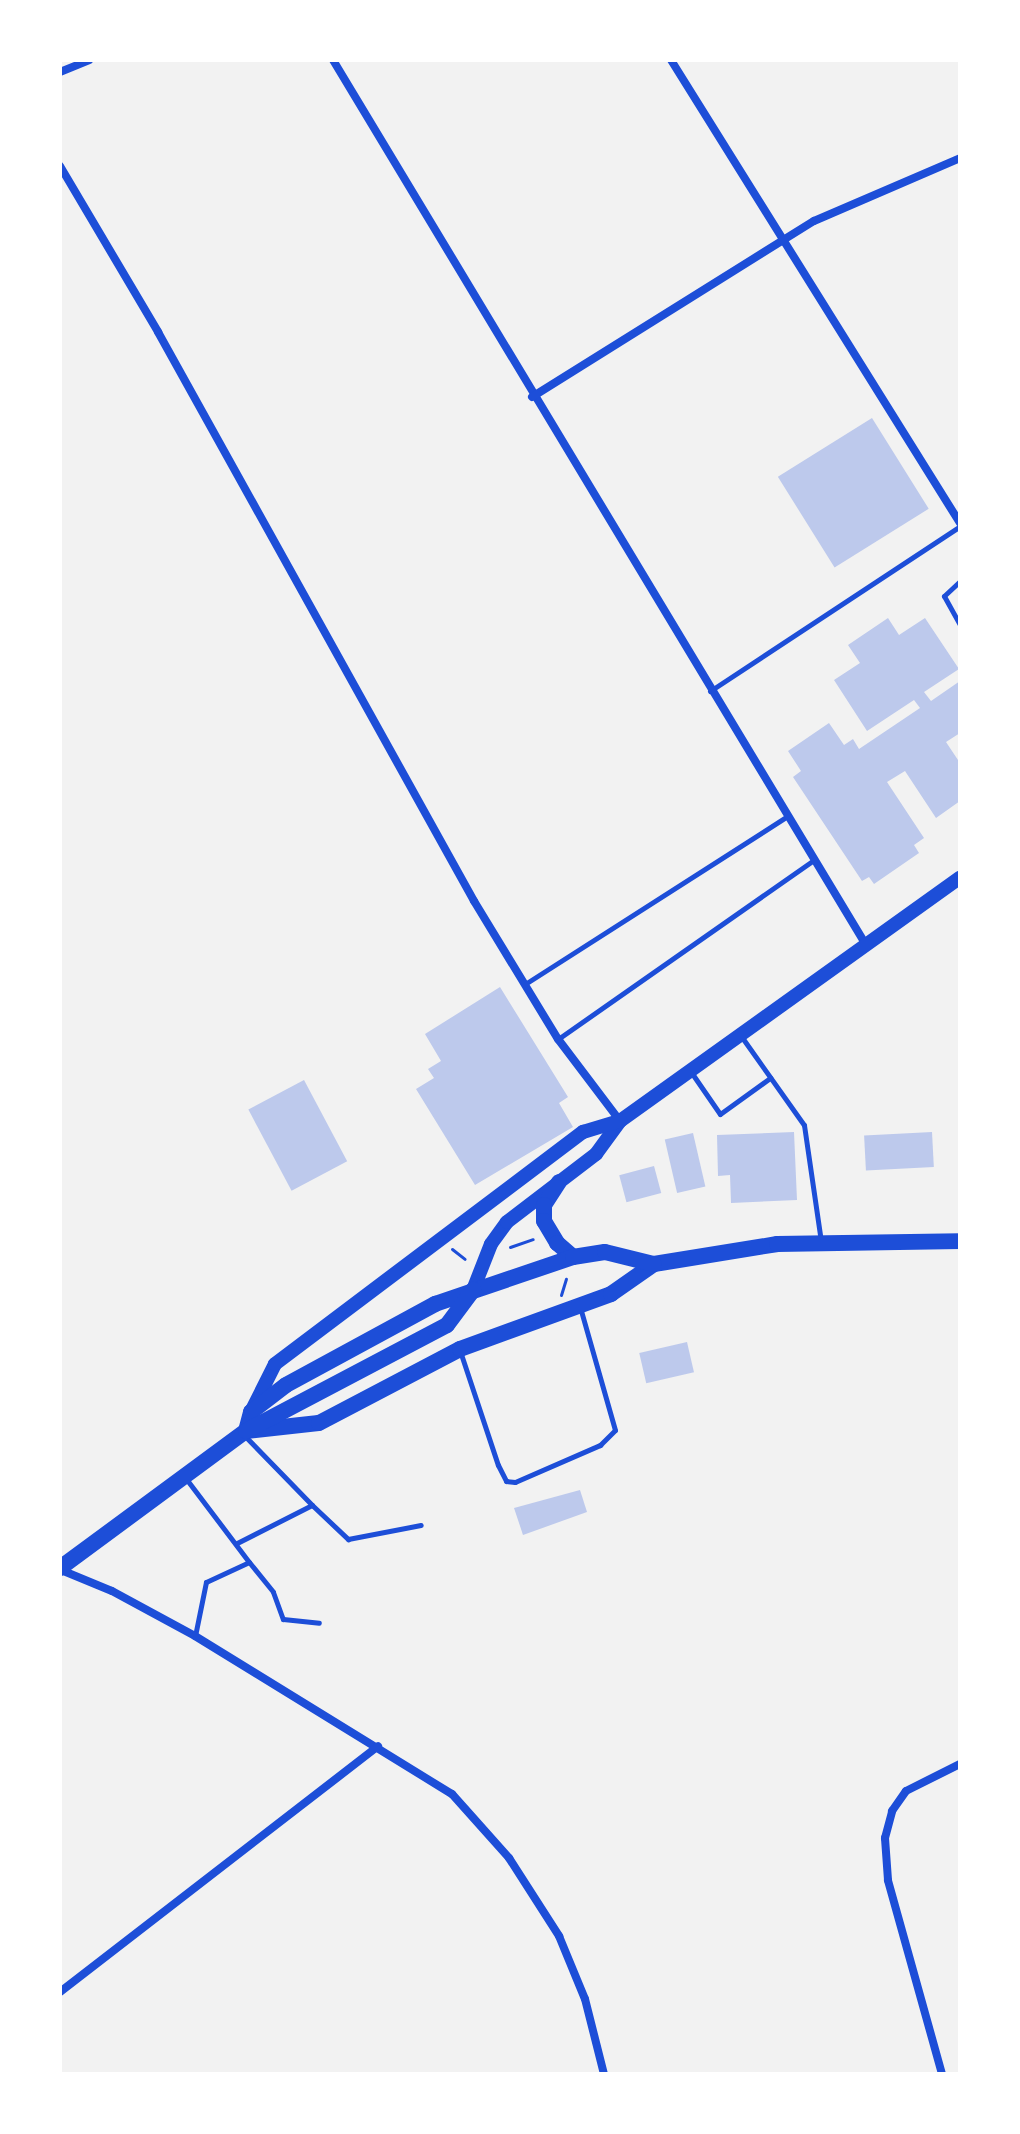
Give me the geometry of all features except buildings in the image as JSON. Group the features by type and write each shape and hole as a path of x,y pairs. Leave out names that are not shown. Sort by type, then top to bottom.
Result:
{"highway":[{"path":"559,1182 544,1205 544,1221 557,1243 573,1257"},
{"path":"244,1432 319,1423 460,1349 611,1294 654,1264 708,1252 822,1244 960,1241"},
{"path":"244,1432 251,1412 332,1357 473,1290 573,1257 605,1252 654,1264"},
{"path":"60,1569 182,1475 244,1432 447,1325 473,1290"}],"main road":[{"path":"473,1290 491,1244 507,1222 596,1154 620,1121 960,878"},
{"path":"251,1412 275,1364 583,1132 620,1121"}],"street":[{"path":"60,72 89,60"},
{"path":"333,60 532,397 866,945"},
{"path":"671,60 960,522"},
{"path":"532,397 814,221 960,158"},
{"path":"60,166 524,984 558,1039 620,1121"},
{"path":"60,1569 112,1591 195,1636 452,1794 509,1858 573,1966 604,2074"},
{"path":"60,1992 378,1746"},
{"path":"942,2074 892,1895 885,1838 892,1811 906,1791 960,1764"}],"lane":[{"path":"710,691 960,522"},
{"path":"960,581 944,596 960,625"},
{"path":"524,984 786,817"},
{"path":"558,1039 812,861"},
{"path":"740,1035 804,1125 822,1244"},
{"path":"690,1071 720,1114 770,1078"},
{"path":"460,1349 498,1465 506,1481 515,1482 600,1445 615,1430 579,1306"},
{"path":"244,1432 348,1539 421,1525"},
{"path":"182,1475 273,1592 283,1619 319,1623"},
{"path":"237,1543 312,1505"},
{"path":"195,1636 206,1582 249,1562"}],"path":[{"path":"510,1247 540,1237"},
{"path":"446,1244 465,1259"},
{"path":"561,1296 567,1275"}]}
